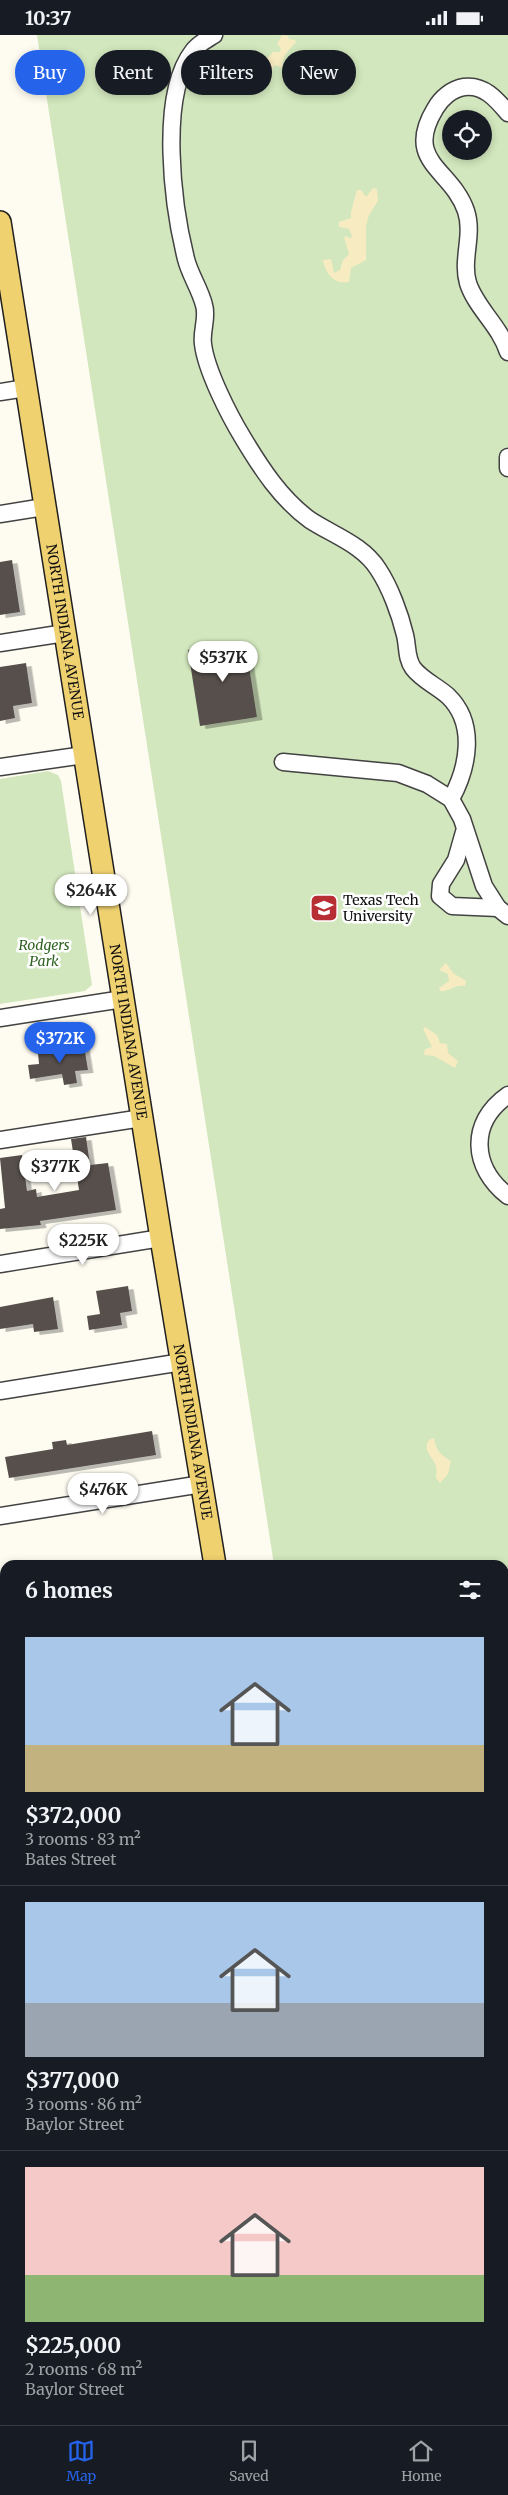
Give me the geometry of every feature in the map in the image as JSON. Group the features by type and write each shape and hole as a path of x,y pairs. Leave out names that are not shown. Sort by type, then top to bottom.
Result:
{"main road":[{"name":"NORTH INDIANA AVENUE","path":"0,222 3,262 26,388 214,1560"}],"street":[{"path":"214,35 193,51 185,64 177,91 170,132 174,180 186,259 204,304 206,315 203,343 206,357 232,420 268,476 281,492 309,519 360,550 378,569 406,636 408,660 414,670 450,698 458,709 465,723 467,751 460,779 451,799"},
{"path":"508,113 497,100 481,89 463,87 445,96 437,106 424,130 423,140 427,156 466,210 469,231 464,265 468,284 502,335 508,352"},
{"path":"0,392 26,388"},
{"path":"508,457 508,468"},
{"path":"0,514 44,507"},
{"path":"0,643 64,633"},
{"path":"0,767 84,755"},
{"path":"284,762 398,773 427,784 451,799 458,810 484,886 503,912"},
{"path":"465,829 456,861 440,884 440,896 452,906 503,912"},
{"path":"0,1018 123,999"},
{"path":"508,1095 494,1108 486,1120 481,1135 479,1151 487,1176 508,1196"},
{"path":"0,1140 142,1118"},
{"path":"0,1263 161,1238"},
{"path":"0,1391 182,1362"},
{"path":"0,1515 202,1484"}],"green space":[{"name":"Texas Tech University","path":"37,35 508,35 508,1560 273,1560 46,95 85,95 85,50 39,50"},
{"name":"Rodgers Park","path":"48,771 58,775 61,781 92,985 85,991 0,1004 0,779"}],"sand":[{"path":"282,35 288,36 289,39 296,42 289,50 282,50 282,68 276,65 273,67 272,74 272,53 280,52 281,48 277,44"},
{"path":"373,188 377,189 378,201 369,215 366,226 366,260 351,268 349,282 339,282 328,273 323,260 331,259 334,273 340,270 343,260 349,254 344,237 347,236 350,239 352,236 349,229 339,227 339,222 351,218 357,190 361,190 366,197"},
{"path":"446,963 453,973 466,981 465,986 440,991 439,988 449,981 448,974 439,970"},
{"path":"425,1027 437,1035 440,1043 447,1044 448,1053 458,1061 455,1068 434,1056 424,1055 425,1049 432,1047 423,1029"},
{"path":"434,1438 439,1452 451,1461 448,1474 440,1483 436,1478 435,1463 427,1450 429,1440"}],"building":[{"path":"12,560 20,612 0,615 0,562"},
{"path":"245,641 257,717 200,726 188,650"},
{"path":"26,663 32,703 13,706 15,718 0,721 0,667"},
{"path":"84,1046 88,1070 75,1071 77,1083 64,1085 62,1074 30,1079 28,1065 39,1064 38,1053"},
{"path":"86,1137 90,1165 108,1163 116,1210 40,1221 41,1225 0,1229 0,1209 5,1208 0,1158 22,1155 27,1191 36,1189 37,1197 79,1190 71,1139"},
{"path":"128,1286 132,1311 120,1313 122,1325 89,1330 87,1316 100,1314 96,1291"},
{"path":"53,1297 58,1329 34,1332 33,1324 0,1329 0,1307"},
{"path":"152,1431 156,1455 9,1478 5,1457 53,1449 52,1442 66,1440 67,1445"}],"place":[{"name":"Texas Tech University","path":"324,908"}]}
